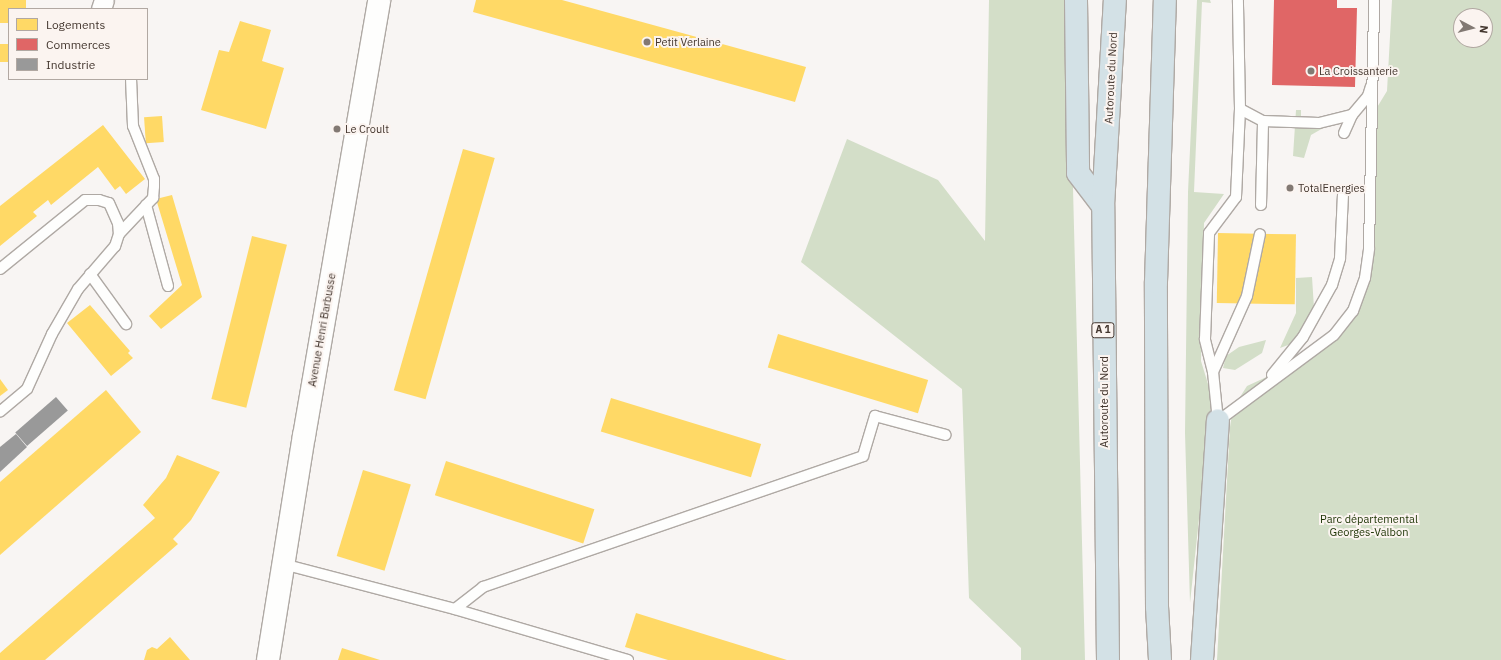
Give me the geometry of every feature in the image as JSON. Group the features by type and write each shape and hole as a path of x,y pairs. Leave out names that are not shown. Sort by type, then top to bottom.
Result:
{"highway":[{"path":"1076,0 1078,173 1103,206"},
{"name":"Autoroute du Nord","path":"1108,660 1103,206 1115,0"},
{"path":"1160,660 1157,607 1156,282 1165,0"},
{"path":"1202,660 1218,421"}],"main road":[{"name":"Avenue Henri Barbusse","path":"268,660 379,0"}],"lane":[{"path":"1218,421 1213,372 1205,339 1209,233 1236,197 1240,109 1238,0"},
{"path":"1218,421 1334,335 1353,312 1365,278 1369,248 1374,80 1374,0"},
{"path":"119,234 153,198 154,179 134,126 131,80"},
{"path":"1344,133 1352,115 1368,96 1374,80"},
{"path":"1240,109 1263,121 1319,122 1352,115"},
{"path":"1261,205 1263,121"},
{"path":"1262,387 1303,337 1332,285 1340,258 1343,195"},
{"path":"0,269 84,200 99,200 109,203 118,223 119,234 115,246 78,289 52,334 27,389 0,412"},
{"path":"146,205 168,286"},
{"path":"1213,372 1247,296 1260,234"},
{"path":"90,274 126,324"},
{"path":"455,610 483,587 862,456 875,416 946,435"},
{"path":"283,564 455,610 628,660"}],"green space":[{"path":"989,0 1065,0 1069,30 1085,660 1021,660 1021,648 969,598 962,389 801,262 847,139 938,180 985,241"},
{"path":"1197,0 1210,0 1211,3 1202,2 1194,192 1224,194 1204,223 1201,361 1212,397 1190,603 1185,433 1188,192"},
{"name":"Parc départemental Georges-Valbon","path":"1392,0 1501,0 1501,660 1217,660 1230,427 1233,408 1247,386 1316,354 1331,344 1358,310 1368,282 1373,114 1387,91"},
{"path":"1296,110 1301,110 1301,122 1325,122 1325,127 1311,135 1304,158 1293,156"},
{"path":"1312,277 1314,308 1299,341 1280,348 1296,313 1296,278"},
{"path":"1266,340 1262,353 1235,370 1223,368 1226,356 1239,347"}],"building: Logements":[{"path":"0,0 26,0 26,8 8,8 8,23 0,23"},
{"name":"Petit Verlaine","path":"476,0 562,0 806,67 795,102 473,12"},
{"path":"240,21 271,30 262,61 284,68 266,129 201,110 219,50 229,52"},
{"path":"0,44 8,44 8,62 0,62"},
{"path":"162,116 164,142 146,143 144,117"},
{"path":"103,125 145,179 126,194 120,186 115,190 98,167 51,205 48,200 33,212 37,216 0,246 0,206"},
{"path":"463,149 495,158 426,399 394,390"},
{"path":"172,195 202,297 161,329 149,316 182,285 156,199"},
{"path":"1218,233 1296,234 1295,304 1217,303"},
{"path":"252,236 287,245 246,408 211,399"},
{"path":"90,305 130,351 128,353 133,358 111,376 67,323"},
{"path":"778,334 928,380 918,413 768,367"},
{"path":"0,379 8,390 0,396"},
{"path":"106,390 141,432 0,555 0,482"},
{"path":"611,398 761,444 751,477 601,431"},
{"path":"177,455 220,472 191,520 173,539 178,544 45,660 0,660 0,653 155,518 143,505 166,478"},
{"path":"446,461 594,509 583,543 435,495"},
{"path":"363,470 411,485 385,571 337,556"},
{"path":"636,613 787,660 668,660 625,647"},
{"path":"170,637 190,660 144,660 147,650 152,647 157,649"},
{"path":"342,648 380,660 338,660"}],"building: Commerces":[{"path":"1274,0 1337,0 1337,8 1357,8 1355,87 1272,85"}],"building: Industrie":[{"path":"56,397 68,411 27,446 15,432"},
{"path":"16,434 27,447 0,472 0,447"}],"place":[{"name":"Petit Verlaine","path":"647,42"},
{"name":"La Croissanterie","path":"1311,71"},
{"name":"Le Croult","path":"337,129"},
{"name":"TotalEnergies","path":"1290,188"}]}
